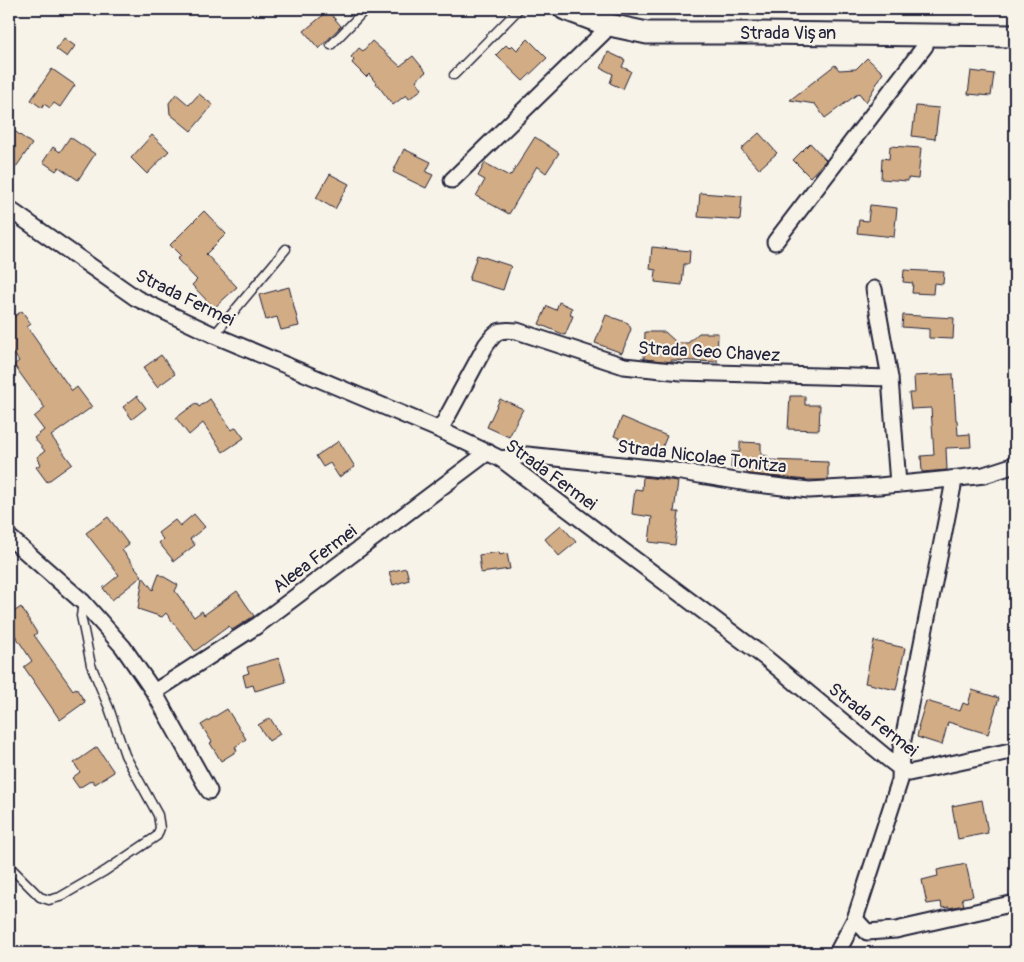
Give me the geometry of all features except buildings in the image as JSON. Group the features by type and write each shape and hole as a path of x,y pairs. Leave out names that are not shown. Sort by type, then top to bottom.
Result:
{"street":[{"name":"Strada Vișan","path":"565,9 605,24 647,34 758,33 1015,36"},
{"path":"452,180 603,33 605,24"},
{"path":"775,242 925,46 926,34"},
{"name":"Strada Fermei","path":"12,215 136,298 214,335 440,430 494,455 767,659 909,774 1015,750"},
{"path":"874,289 890,378 898,484"},
{"name":"Strada Geo Chavez","path":"440,430 486,345 495,333 504,329 518,331 624,366 682,372 890,378"},
{"name":"Strada Nicolae Tonitza","path":"494,455 527,455 669,470 748,483 809,490 898,484 984,475 1015,465"},
{"name":"Aleea Fermei","path":"157,690 258,625 494,455"},
{"path":"837,953 855,919 900,780 901,750 953,486 951,479"},
{"path":"9,537 83,602 123,647 157,690 209,791"},
{"path":"855,919 867,932 896,930 1015,903"}],"lane":[{"path":"331,45 366,9"},
{"path":"454,75 520,9"},
{"path":"214,335 286,249"},
{"path":"9,866 40,897 50,900 60,897 105,871 157,836 160,828 158,815 125,755 91,664 81,616 83,602"}]}
